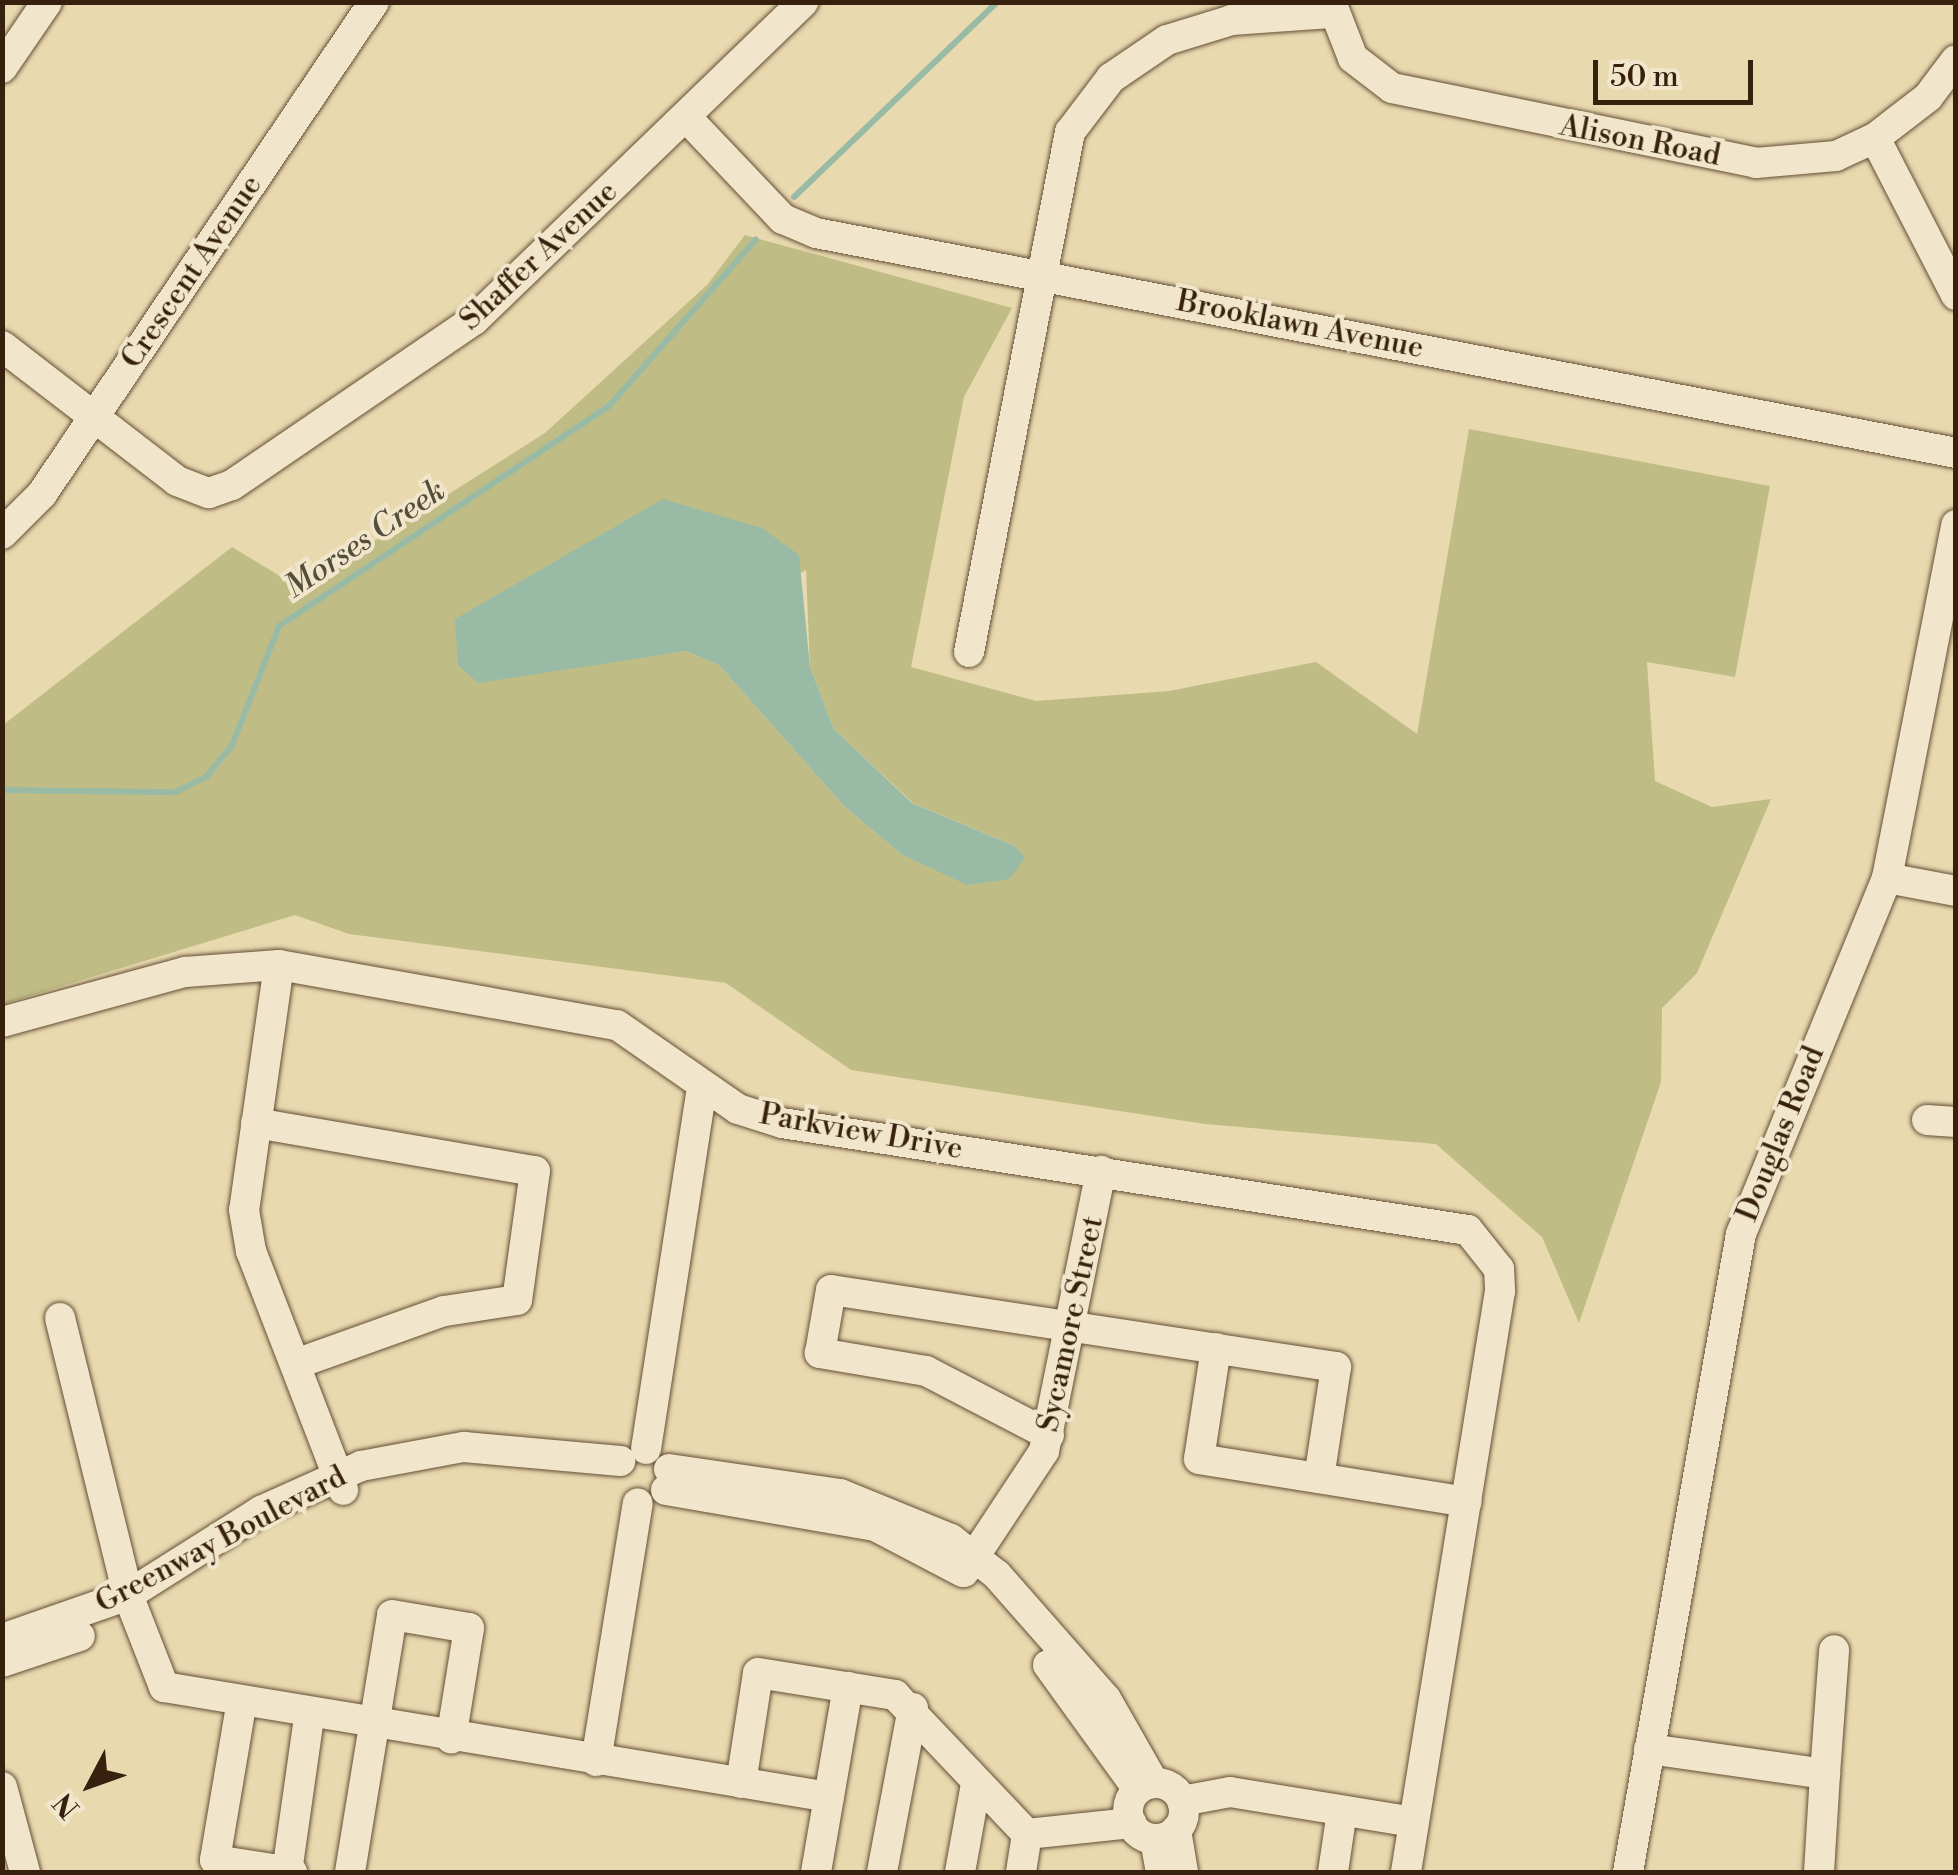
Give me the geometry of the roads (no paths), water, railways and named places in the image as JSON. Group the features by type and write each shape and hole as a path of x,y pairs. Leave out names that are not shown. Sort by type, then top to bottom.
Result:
{"street":[{"path":"2,68 47,2"},
{"name":"Crescent Avenue","path":"2,534 93,418 374,2"},
{"name":"Shaffer Avenue","path":"93,418 192,487 232,485 474,320 804,2"},
{"path":"969,652 1060,153 1111,78 1210,24 1330,8"},
{"name":"Alison Road","path":"1330,8 1353,58 1414,97 1756,163 1836,156 1874,138 1928,98 1956,60"},
{"name":"Brooklawn Avenue","path":"687,118 784,220 1039,274 1956,453"},
{"path":"1874,138 1956,295"},
{"path":"2,346 93,418"},
{"name":"Douglas Road","path":"1628,1872 1749,1202 1888,878 1956,525"},
{"path":"1888,878 1956,891"},
{"path":"279,964 244,1210 251,1251 341,1484"},
{"name":"Parkview Drive","path":"2,1022 185,972 279,964 617,1026 702,1086 782,1123 1468,1230 1499,1269 1500,1291 1467,1502"},
{"path":"596,1761 702,1086"},
{"path":"256,1123 535,1171 517,1300 444,1310 296,1364"},
{"name":"Sycamore Street","path":"970,1565 1027,1486 1049,1435 1076,1326 1102,1170"},
{"path":"1049,1435 926,1371 820,1353 831,1290 1336,1367 1319,1478"},
{"path":"60,1318 131,1604 164,1687 241,1706 829,1797"},
{"path":"1216,1348 1199,1459 1467,1502 1406,1872"},
{"name":"Greenway Boulevard","path":"2,1662 131,1604 341,1484 464,1447 886,1506 970,1565 1106,1699 1145,1787"},
{"name":"Greenway Boulevard","path":"2,1639 131,1604"},
{"path":"350,1872 392,1615 469,1628 451,1739"},
{"path":"1819,1872 1834,1650"},
{"path":"741,1783 758,1673 848,1686 913,1708 976,1784 1027,1834 1161,1823 1230,1792 1413,1822"},
{"path":"816,1872 848,1686"},
{"path":"241,1706 215,1860 289,1872 309,1717"},
{"path":"882,1872 913,1708"},
{"path":"1650,1749 1825,1774"},
{"path":"960,1872 976,1784"},
{"path":"2,1787 25,1872"},
{"path":"1145,1787 1183,1872"},
{"path":"1145,1787 1161,1823 1161,1872"},
{"path":"1333,1872 1342,1810"},
{"path":"1021,1872 1027,1834"}],"waterway":[{"name":"Morses Creek","path":"794,197 997,2"},
{"name":"Morses Creek","path":"2,790 176,792 207,776 232,745 279,626 609,406 756,239"}]}
